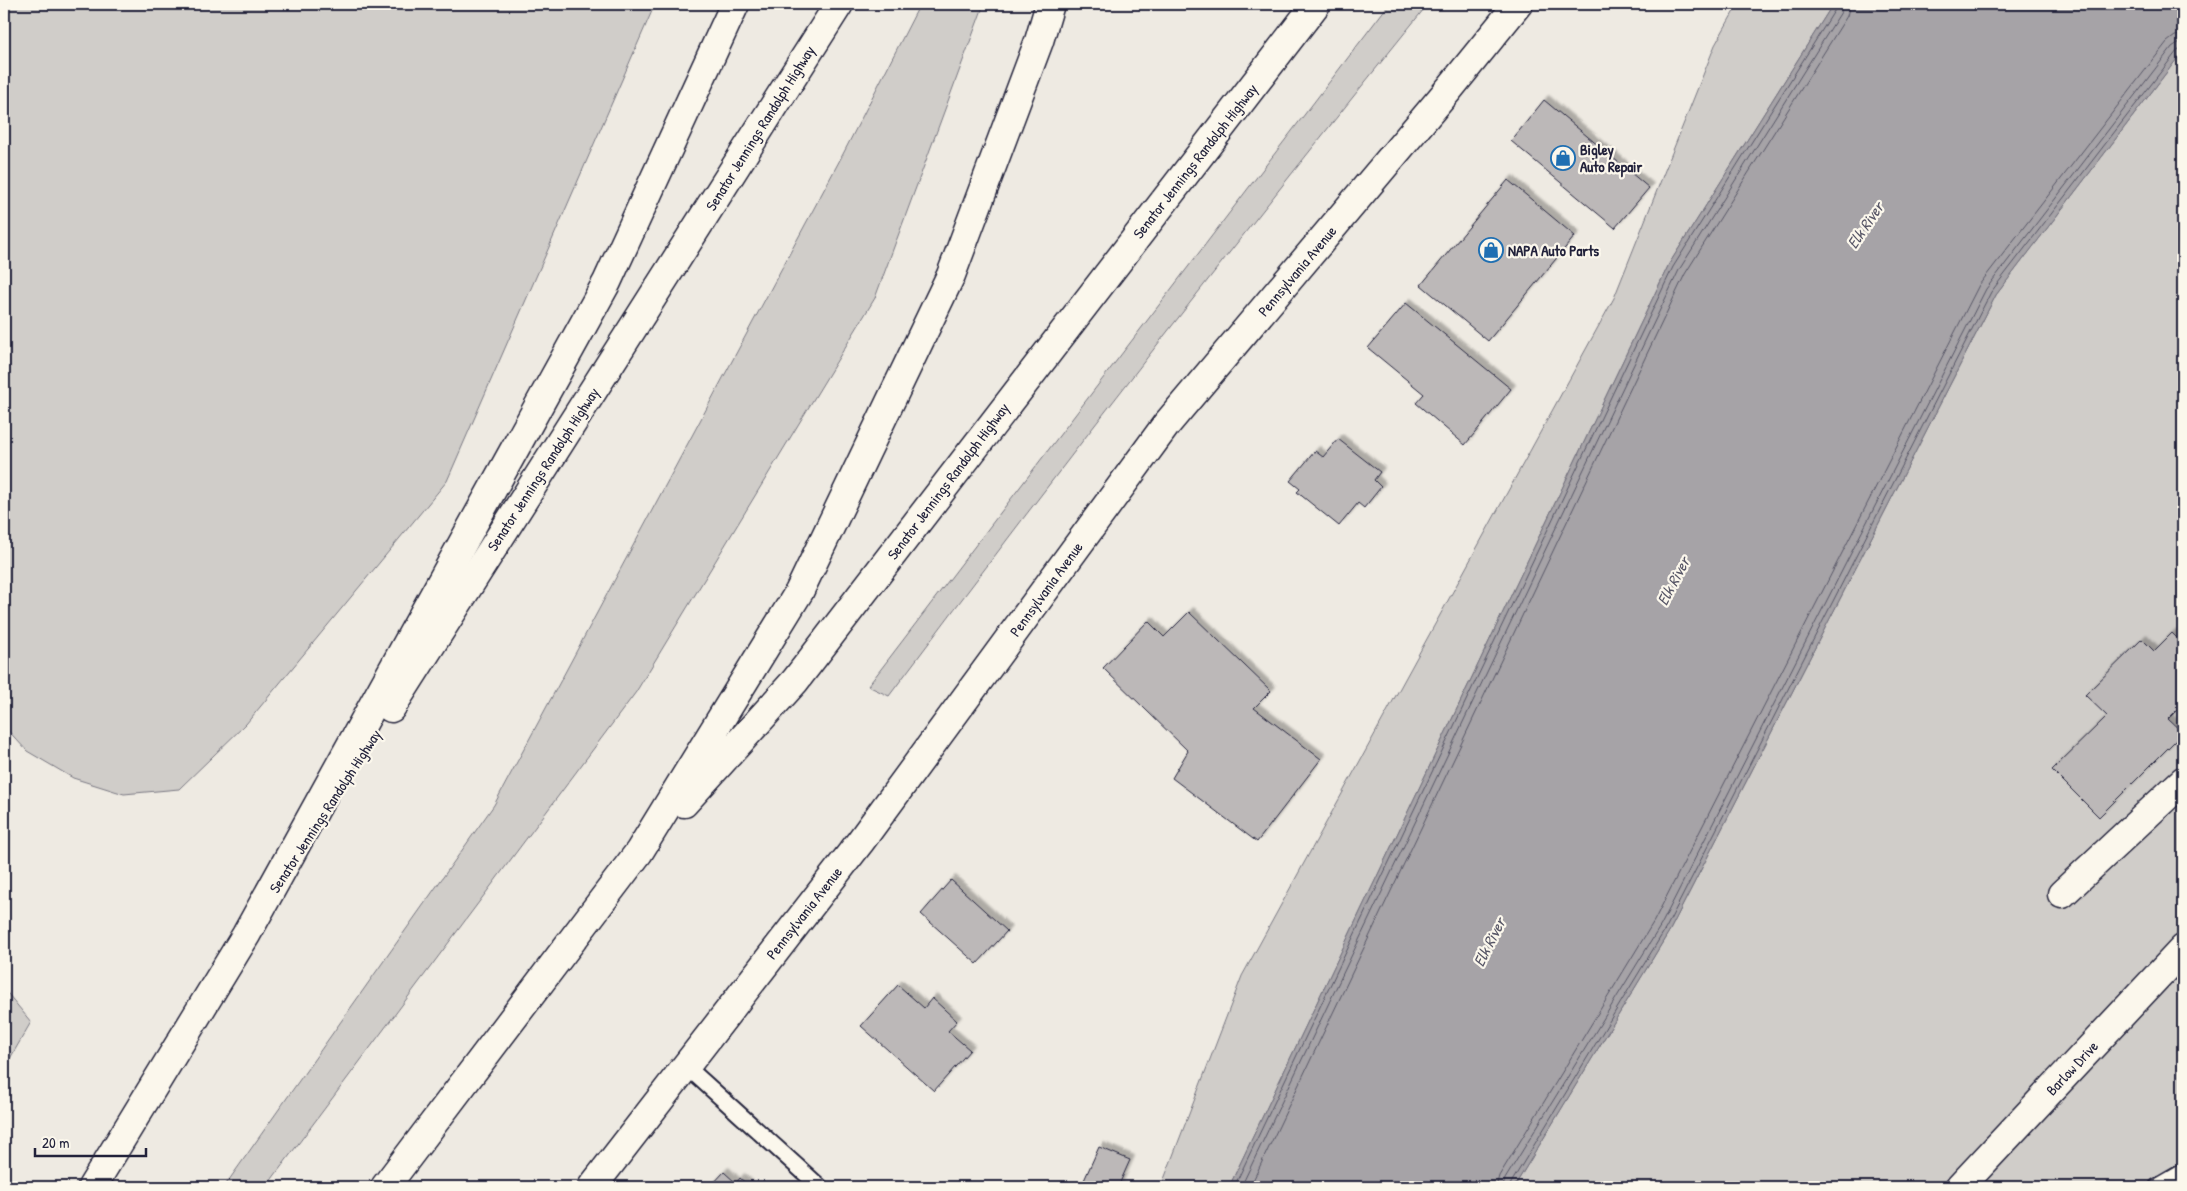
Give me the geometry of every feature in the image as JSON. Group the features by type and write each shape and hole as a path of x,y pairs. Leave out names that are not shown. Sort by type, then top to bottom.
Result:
{"main road":[{"path":"92,1187 246,935 607,282 735,4"},
{"name":"Senator Jennings Randolph Highway","path":"246,935 839,4"},
{"path":"385,1187 639,852 799,592 951,275 1039,41 1050,4"},
{"name":"Senator Jennings Randolph Highway","path":"639,852 795,681 1316,4"},
{"name":"Pennsylvania Avenue","path":"592,1187 860,842 1166,426 1450,88 1518,4"},
{"path":"2062,894 2183,781"},
{"name":"Barlow Drive","path":"1960,1187 2183,949"}],"lane":[{"path":"686,1066 820,1187"},
{"path":"2157,1187 2183,1172"}],"shaded area":[{"path":"4,4 655,4 447,481 246,724 179,789 124,794 73,778 27,751 4,726"},
{"path":"920,4 984,4 875,298 636,692 266,1187 224,1187 494,805 842,156"},
{"path":"1389,4 1428,4 1155,347 889,696 868,686"},
{"path":"1738,4 1833,4 1669,264 1229,1187 1161,1187 1242,976 1614,298 1715,45"},
{"path":"2183,51 2183,1187 1514,1187 1670,930 1996,295"},
{"path":"4,989 31,1022 4,1069"}],"water":[{"name":"Elk River","path":"1833,4 2183,4 2183,51 1996,295 1670,930 1514,1187 1229,1187 1669,264"}],"building":[{"path":"1544,100 1649,188 1615,228 1511,141"},
{"path":"1508,180 1575,236 1488,341 1421,285"},
{"path":"1406,303 1511,389 1465,445 1416,403 1424,394 1368,348"},
{"path":"1338,439 1380,472 1374,480 1381,487 1364,508 1358,503 1339,526 1297,492 1300,489 1290,481 1315,451 1323,457"},
{"path":"1189,612 1271,691 1254,708 1321,759 1257,842 1172,778 1188,751 1103,668 1148,621 1164,637"},
{"path":"2172,633 2183,644 2183,704 2168,719 2183,733 2099,817 2052,770 2107,716 2085,695 2142,639 2154,651"},
{"path":"951,880 1007,931 977,964 921,914"},
{"path":"898,985 924,1008 932,998 957,1021 948,1031 970,1050 934,1091 861,1026"},
{"path":"1099,1147 1130,1160 1118,1187 1081,1187"},
{"path":"724,1172 736,1183 740,1178 750,1187 710,1187"}],"place":[{"name":"Bigley Auto Repair","path":"1563,158"},
{"name":"NAPA Auto Parts","path":"1491,250"}]}
